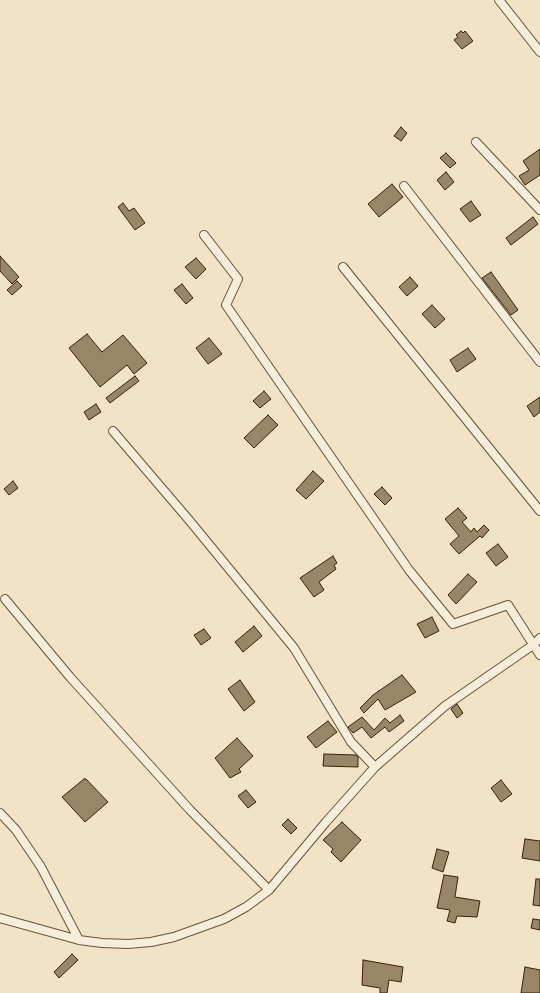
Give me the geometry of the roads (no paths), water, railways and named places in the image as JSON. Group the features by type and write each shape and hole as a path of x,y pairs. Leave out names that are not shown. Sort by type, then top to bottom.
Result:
{"street":[{"path":"499,0 540,52"},
{"path":"476,142 540,210"},
{"path":"404,186 540,362"},
{"path":"204,235 238,279 226,305 414,576 453,624 508,606 540,655"},
{"path":"343,268 540,511"},
{"path":"113,431 189,520 294,648 351,742 375,767"},
{"path":"5,599 70,677 190,810 269,890"},
{"path":"0,918 79,940 128,944 151,942 174,937 224,919 246,907 269,890 326,822 375,767 445,706 534,645 540,638"},
{"path":"0,814 16,830 41,867 79,940"}]}
